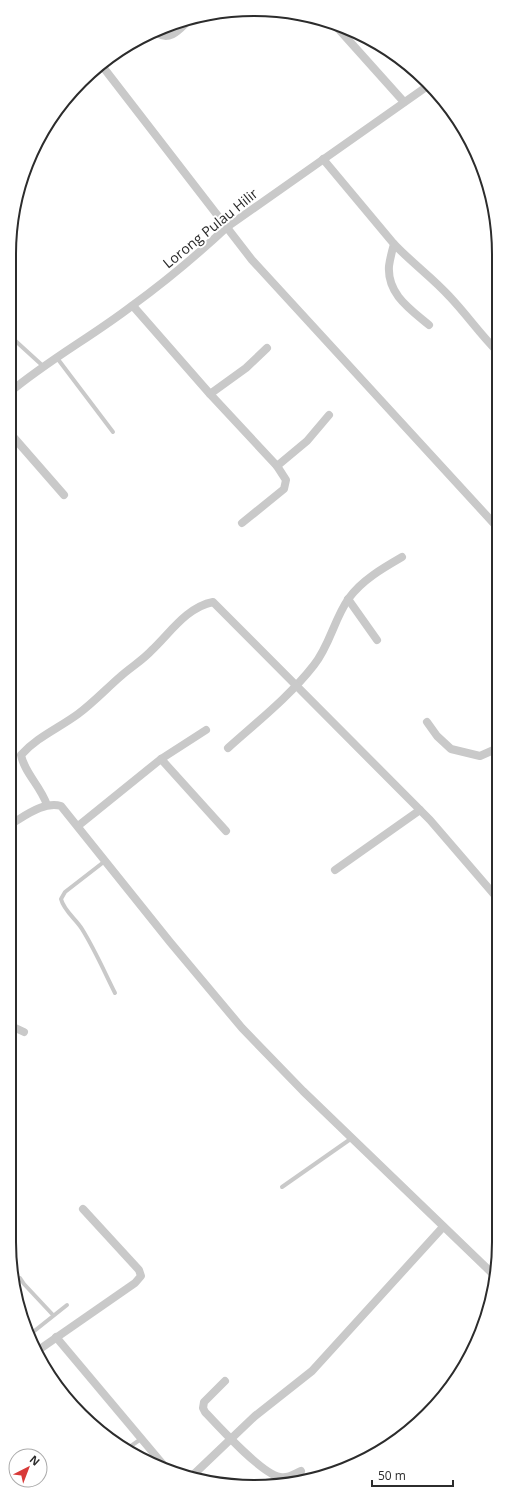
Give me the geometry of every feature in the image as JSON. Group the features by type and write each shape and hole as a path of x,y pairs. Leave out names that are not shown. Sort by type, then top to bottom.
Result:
{"street":[{"path":"161,35 166,37 172,35 180,28"},
{"path":"342,33 404,102"},
{"path":"104,69 252,260 492,521"},
{"name":"Lorong Pulau Hilir","path":"16,387 43,366 133,306 198,254 226,227 424,88"},
{"path":"323,159 394,244 410,261 434,281 451,298 492,346"},
{"path":"394,244 389,266 389,278 393,290 403,302 429,325"},
{"path":"133,306 210,394 277,466 286,480 284,489 242,523"},
{"path":"210,394 246,368 267,348"},
{"path":"277,466 306,441 329,415"},
{"path":"16,440 64,495"},
{"path":"228,748 296,686 320,657 348,599 358,587 370,577 402,557"},
{"path":"348,599 378,640"},
{"path":"47,805 39,787 24,766 21,755 38,739 79,714 122,675 151,652 181,620 204,604 213,602 420,810 492,892"},
{"path":"427,722 437,736 451,749 480,756 492,751"},
{"path":"78,826 161,759 206,730"},
{"path":"161,759 226,831"},
{"path":"16,821 47,805 54,804 61,806 170,942 242,1028 303,1091 490,1271"},
{"path":"335,870 420,810"},
{"path":"16,1028 24,1032"},
{"path":"41,1348 135,1283 141,1276 139,1270 83,1209"},
{"path":"196,1473 255,1416 312,1371 443,1227"},
{"path":"56,1337 159,1460"},
{"path":"225,1381 204,1402 203,1405 205,1412 231,1439 270,1473 285,1478"},
{"path":"287,1478 301,1471"}],"lane":[{"path":"16,341 43,366"},
{"path":"56,358 113,432"},
{"path":"105,860 65,892 60,899 65,908 79,923 93,946 115,993"},
{"path":"282,1187 352,1138"},
{"path":"20,1278 53,1315"},
{"path":"33,1331 67,1305"},
{"path":"131,1446 141,1439"}]}
